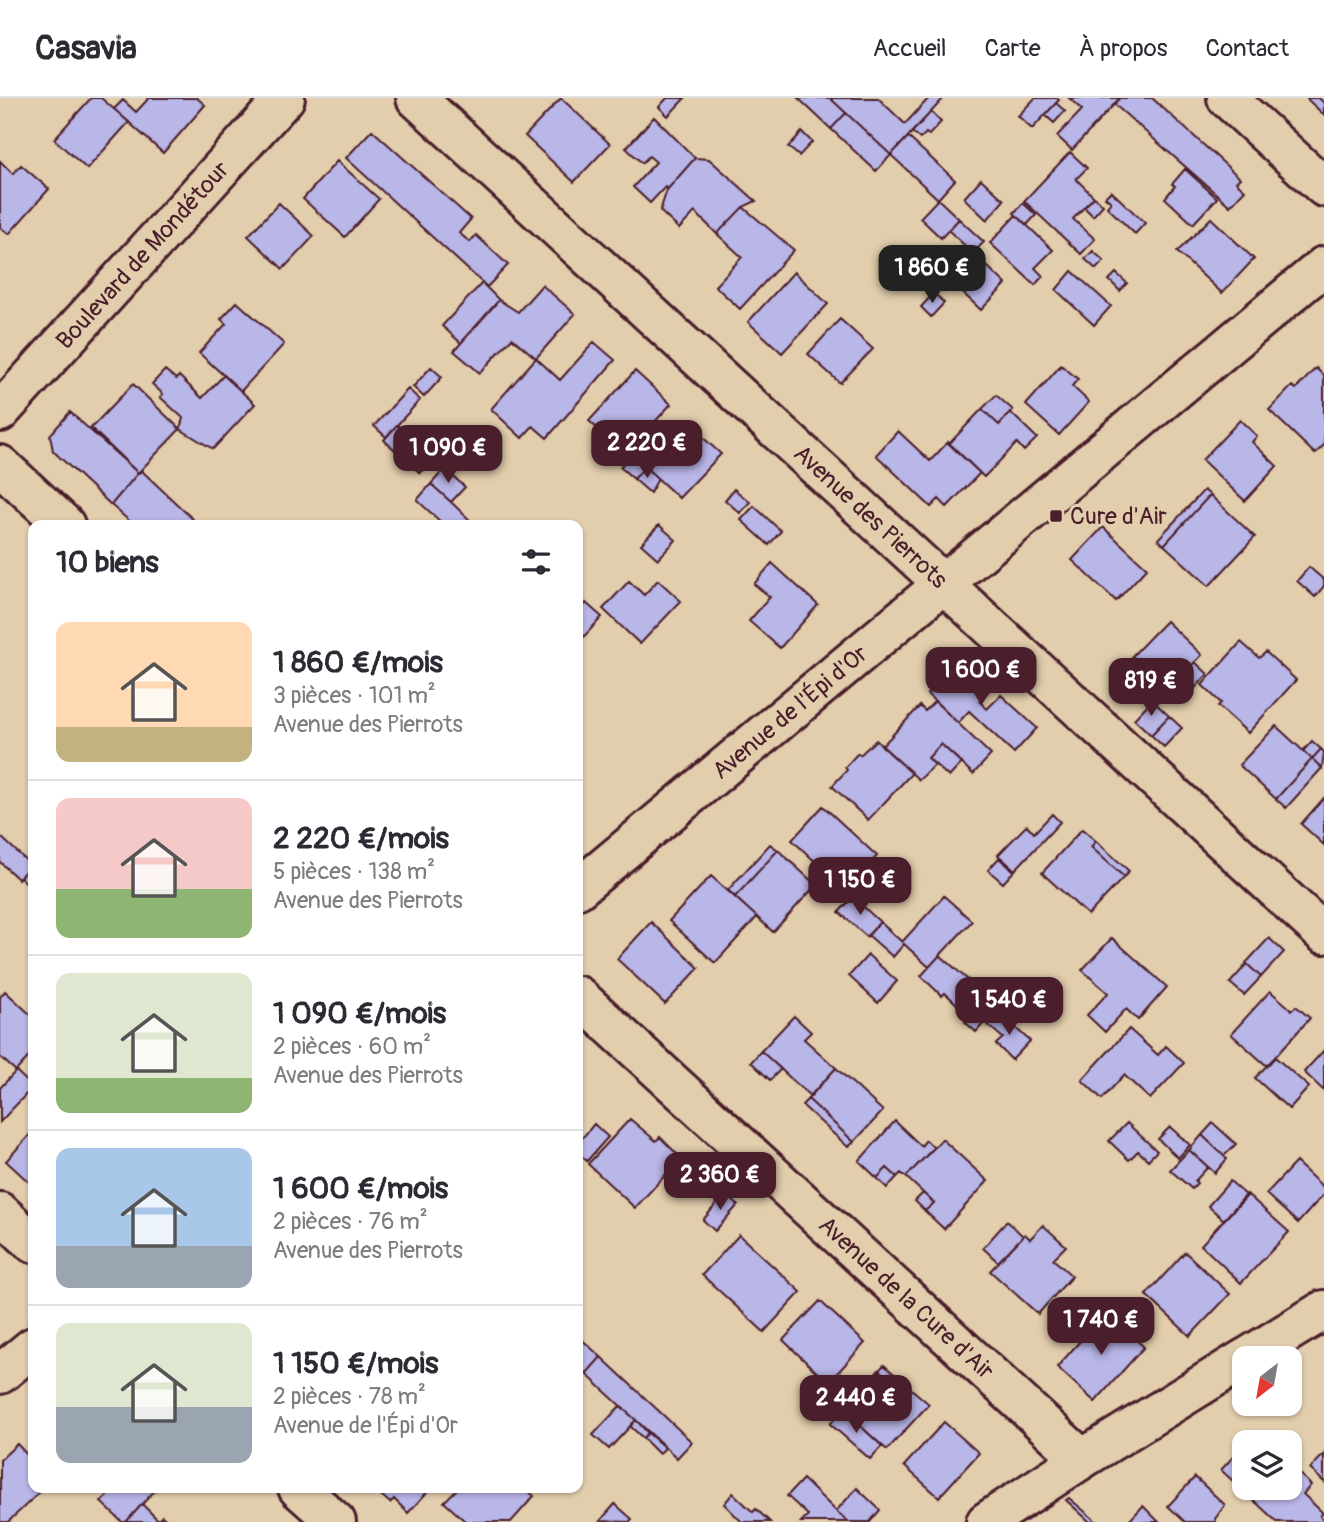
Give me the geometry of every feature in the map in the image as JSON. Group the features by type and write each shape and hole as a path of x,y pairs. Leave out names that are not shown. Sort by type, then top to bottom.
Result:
{"street":[{"name":"Boulevard de Mondétour","path":"0,412 285,98"},
{"name":"Avenue des Pierrots","path":"416,98 1324,934"},
{"path":"1227,98 1324,187"},
{"name":"Avenue de l'Épi d'Or","path":"583,885 1324,266"},
{"path":"0,466 59,520"},
{"name":"Avenue de la Cure d'Air","path":"583,1001 1082,1459"},
{"path":"0,1212 28,1237"},
{"path":"1266,1346 1324,1310"},
{"path":"0,1374 28,1351"},
{"path":"986,1522 1082,1459 1232,1367"},
{"path":"304,1493 336,1522"}],"building":[{"path":"91,98 101,98 129,122 87,169 54,139"},
{"path":"149,98 197,98 205,105 163,153 114,109 123,100 136,112"},
{"path":"561,98 610,144 574,182 525,136"},
{"path":"667,98 685,98 668,116 659,107"},
{"path":"798,98 830,98 846,113 831,129"},
{"path":"830,98 878,98 905,124 929,98 944,98 891,155"},
{"path":"1035,98 1059,100 1032,129 1018,116"},
{"path":"1069,98 1120,98 1072,150 1057,136 1082,110"},
{"path":"1120,98 1152,98 1240,178 1236,182 1245,190 1230,206 1114,104"},
{"path":"1319,98 1324,103 1324,115 1307,99"},
{"path":"1056,103 1065,111 1054,123 1045,115"},
{"path":"931,112 941,122 929,135 926,133 920,139 912,132"},
{"path":"846,113 891,155 876,171 831,129"},
{"path":"654,117 695,158 667,190 666,186 650,203 633,187 656,162 649,156 642,163 626,148"},
{"path":"372,130 471,219 459,233 470,242 476,235 508,265 487,287 346,158"},
{"path":"802,132 812,142 799,156 788,147"},
{"path":"908,137 955,180 938,199 891,155"},
{"path":"1070,152 1087,168 1076,179 1094,197 1073,219 1095,239 1081,254 1024,201"},
{"path":"695,158 709,159 756,201 743,207 717,234 695,212 679,229 660,211 667,190"},
{"path":"0,161 13,174 21,165 49,189 9,234 0,227"},
{"path":"337,161 379,199 345,237 303,199"},
{"path":"1185,169 1217,198 1193,224 1165,198 1175,186 1172,184"},
{"path":"981,179 1004,200 987,220 964,198"},
{"path":"1111,191 1145,223 1135,234 1107,207 1111,202 1105,197"},
{"path":"1094,197 1103,205 1093,216 1084,207"},
{"path":"938,199 959,219 941,238 920,218"},
{"path":"279,203 314,236 283,269 248,236"},
{"path":"1023,203 1036,215 1027,225 1014,213"},
{"path":"743,207 794,250 740,309 715,286 742,257 717,234"},
{"path":"1016,215 1053,250 1035,268 1043,276 1035,285 990,243"},
{"path":"1211,218 1254,259 1222,293 1177,252"},
{"path":"959,219 984,242 973,253 948,230"},
{"path":"1093,251 1104,261 1096,269 1085,259"},
{"path":"973,253 1006,284 981,310 948,279"},
{"path":"1072,271 1111,306 1094,325 1056,290"},
{"path":"794,272 828,304 782,353 748,322"},
{"path":"1116,273 1127,283 1120,291 1109,280"},
{"path":"482,283 499,300 461,343 442,326"},
{"path":"542,285 575,314 536,358 512,338 480,373 454,351 499,300 518,312"},
{"path":"934,293 944,303 931,317 921,307"},
{"path":"237,302 284,344 241,391 199,353 226,324 221,319"},
{"path":"840,319 873,349 840,383 808,354"},
{"path":"594,342 615,360 547,438 533,426 522,438 491,409 536,358 560,380"},
{"path":"1061,365 1078,379 1072,386 1089,402 1059,435 1026,405"},
{"path":"431,367 442,377 424,397 413,387"},
{"path":"1316,368 1324,376 1324,445 1315,454 1269,410 1292,386 1296,389"},
{"path":"165,370 176,379 179,376 202,398 224,375 255,404 213,449 180,429 183,418 160,397 163,394 152,384"},
{"path":"635,371 671,404 626,454 589,421"},
{"path":"133,384 180,429 138,473 91,428"},
{"path":"408,389 420,400 386,437 374,426"},
{"path":"996,395 1013,410 999,425 982,409"},
{"path":"982,409 999,425 1010,412 1037,438 1024,451 1017,443 984,477 949,444"},
{"path":"70,412 138,473 111,505 53,451 50,435"},
{"path":"1240,420 1257,436 1252,442 1277,466 1245,501 1202,460"},
{"path":"685,421 721,454 679,498 645,467 634,479 620,467 646,439 658,451"},
{"path":"397,425 433,458 420,473 384,440"},
{"path":"898,431 930,461 948,442 980,473 947,507 939,499 931,507 876,455"},
{"path":"645,467 658,479 650,493 634,479"},
{"path":"445,469 465,487 451,502 431,484"},
{"path":"142,471 194,520 128,520 111,505"},
{"path":"431,484 470,520 439,520 417,500"},
{"path":"734,489 750,502 740,513 725,500"},
{"path":"1204,490 1210,495 1164,545 1158,539"},
{"path":"1210,495 1255,537 1209,586 1164,545"},
{"path":"754,506 781,531 769,545 741,520"},
{"path":"659,525 676,540 658,559 641,544"},
{"path":"1103,527 1147,568 1116,601 1072,560"},
{"path":"772,563 818,605 780,648 749,621 770,597 754,584"},
{"path":"1309,567 1324,580 1324,586 1315,597 1297,581"},
{"path":"658,580 681,601 640,644 603,609 629,581 644,595"},
{"path":"586,603 602,617 583,638 583,607"},
{"path":"1166,621 1202,655 1168,690 1132,656"},
{"path":"1241,642 1259,658 1266,652 1296,680 1248,733 1218,706 1221,703 1202,685"},
{"path":"959,661 989,690 979,701 987,709 1001,695 1037,728 1014,753 969,711 958,723 927,694"},
{"path":"1195,662 1208,674 1186,698 1173,685"},
{"path":"1152,700 1169,716 1151,735 1134,719"},
{"path":"935,701 991,755 973,774 941,744 928,758 935,765 919,780 882,746 920,706 925,711"},
{"path":"1169,716 1182,728 1164,747 1151,735"},
{"path":"1276,726 1312,759 1276,799 1239,765"},
{"path":"876,740 912,773 868,820 832,786 858,753 860,755"},
{"path":"1312,741 1321,749 1312,759 1303,751"},
{"path":"941,744 962,763 949,777 928,758"},
{"path":"1321,749 1324,752 1322,768 1312,759"},
{"path":"1312,759 1322,768 1286,808 1276,799"},
{"path":"1324,798 1324,845 1301,824"},
{"path":"823,806 877,856 860,874 865,879 851,895 792,840"},
{"path":"1052,814 1060,822 1015,870 998,855 1027,825 1034,833"},
{"path":"1082,829 1096,841 1091,847 1124,877 1088,915 1042,873"},
{"path":"0,836 28,862 28,868 18,879 0,862"},
{"path":"1096,841 1129,871 1124,877 1091,847"},
{"path":"770,844 778,850 735,897 728,890"},
{"path":"778,850 816,885 773,932 735,897"},
{"path":"999,858 1014,871 1003,883 988,870"},
{"path":"28,868 28,884 20,877"},
{"path":"711,876 757,917 715,963 669,921"},
{"path":"944,896 972,921 929,967 904,944 893,957 868,935 880,922 902,942"},
{"path":"853,897 880,922 867,937 839,912"},
{"path":"651,922 699,968 665,1004 617,959"},
{"path":"1112,938 1167,987 1138,1020 1126,1009 1105,1032 1087,1015 1108,993 1082,970"},
{"path":"1269,938 1284,952 1261,977 1246,963"},
{"path":"868,955 897,981 878,1003 849,976"},
{"path":"940,955 987,997 970,1016 945,993 942,996 921,976"},
{"path":"1247,964 1261,977 1244,995 1230,983"},
{"path":"5,991 28,1012 28,1058 16,1071 0,1057 0,997"},
{"path":"1270,991 1292,1010 1296,1006 1310,1018 1267,1066 1231,1034"},
{"path":"987,997 998,1007 976,1032 965,1022"},
{"path":"999,1013 1030,1041 1012,1060 996,1044 1003,1038 988,1025"},
{"path":"794,1016 811,1032 804,1039 836,1068 810,1096 761,1051"},
{"path":"1129,1029 1158,1055 1166,1046 1184,1063 1150,1099 1124,1075 1102,1099 1082,1080"},
{"path":"1324,1050 1324,1091 1304,1072"},
{"path":"761,1051 781,1069 770,1080 751,1062"},
{"path":"1275,1057 1309,1087 1289,1109 1255,1078"},
{"path":"836,1068 883,1111 854,1142 808,1099"},
{"path":"16,1071 28,1082 28,1092 0,1122 0,1088"},
{"path":"808,1099 854,1142 848,1147 802,1105"},
{"path":"630,1119 656,1141 660,1137 681,1158 635,1208 588,1164"},
{"path":"895,1121 921,1146 926,1140 934,1148 906,1177 901,1173 897,1177 887,1168 877,1178 859,1161"},
{"path":"1127,1123 1157,1151 1148,1160 1138,1151 1129,1160 1109,1141"},
{"path":"1213,1123 1236,1144 1224,1156 1202,1135"},
{"path":"594,1124 608,1137 587,1161 583,1157 583,1137"},
{"path":"1170,1127 1190,1145 1178,1158 1158,1139"},
{"path":"1202,1135 1227,1159 1215,1173 1189,1150"},
{"path":"28,1137 28,1181 6,1161"},
{"path":"942,1139 988,1181 944,1229 925,1211 934,1203 906,1177"},
{"path":"1189,1150 1208,1167 1195,1181 1197,1183 1192,1189 1170,1170"},
{"path":"1296,1162 1324,1188 1324,1194 1298,1223 1266,1194"},
{"path":"887,1168 897,1177 887,1188 877,1178"},
{"path":"1230,1181 1247,1196 1224,1220 1208,1206"},
{"path":"923,1193 934,1203 925,1211 915,1201"},
{"path":"725,1194 738,1205 715,1231 703,1220"},
{"path":"1247,1194 1289,1232 1241,1283 1201,1245"},
{"path":"1007,1221 1023,1236 998,1262 983,1248"},
{"path":"1043,1225 1066,1246 1053,1259 1072,1276 1038,1314 990,1271 1025,1234 1030,1239"},
{"path":"739,1235 801,1292 764,1332 702,1275"},
{"path":"1185,1252 1230,1294 1190,1336 1146,1295"},
{"path":"820,1301 865,1343 828,1383 783,1340"},
{"path":"1106,1312 1144,1347 1095,1402 1057,1367"},
{"path":"583,1341 601,1357 586,1374 583,1371"},
{"path":"601,1357 692,1442 677,1458 586,1374"},
{"path":"884,1365 909,1387 904,1393 879,1370"},
{"path":"879,1370 904,1393 909,1387 929,1404 887,1450 843,1410"},
{"path":"620,1406 636,1420 609,1449 593,1435"},
{"path":"843,1410 882,1446 870,1459 830,1424"},
{"path":"636,1420 648,1433 643,1438 630,1426"},
{"path":"944,1422 979,1453 939,1497 904,1466"},
{"path":"648,1433 665,1448 659,1454 643,1438"},
{"path":"17,1444 28,1456 28,1493 39,1493 8,1522 0,1522 0,1460"},
{"path":"1324,1454 1324,1482 1310,1469"},
{"path":"1232,1458 1232,1480 1221,1470"},
{"path":"1302,1476 1311,1485 1303,1494 1323,1513 1320,1516 1324,1522 1277,1522 1253,1500 1302,1500"},
{"path":"1195,1477 1225,1505 1215,1519 1216,1522 1185,1522 1168,1506"},
{"path":"803,1479 849,1522 801,1522 808,1515 787,1496"},
{"path":"857,1488 880,1510 870,1522 849,1522 836,1511"},
{"path":"110,1493 152,1493 126,1522 122,1522 101,1502"},
{"path":"379,1493 426,1493 408,1513 394,1499 390,1503"},
{"path":"453,1493 531,1493 534,1496 511,1522 466,1522 444,1502"},
{"path":"733,1493 753,1512 756,1509 770,1522 742,1522 724,1504"},
{"path":"1069,1498 1097,1522 1090,1522 1066,1500"},
{"path":"142,1504 158,1520 162,1516 169,1522 126,1522"},
{"path":"615,1504 632,1519 629,1522 600,1521"},
{"path":"1143,1506 1159,1522 1128,1522"}],"place":[{"name":"Cure d'Air","path":"1056,516"}]}
